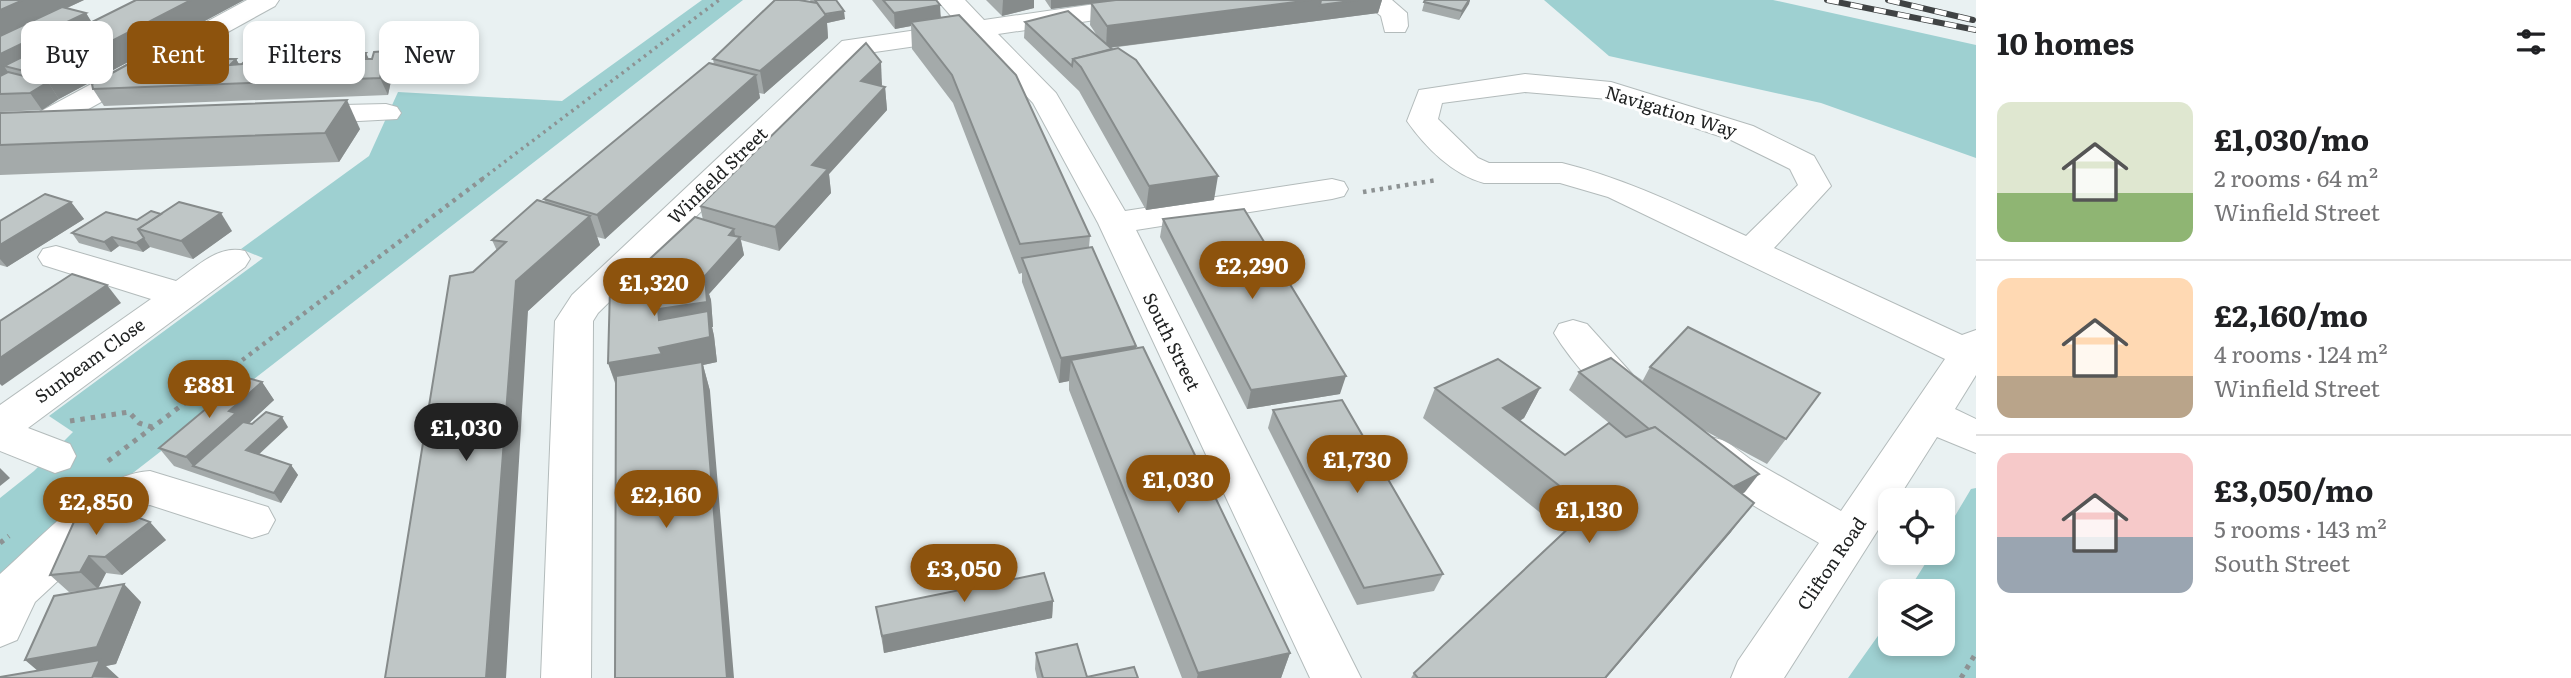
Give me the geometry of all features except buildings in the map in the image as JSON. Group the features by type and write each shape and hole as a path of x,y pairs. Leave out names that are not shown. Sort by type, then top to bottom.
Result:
{"street":[{"path":"43,122 266,0"},
{"name":"Winfield Street","path":"566,678 574,321 585,304 852,47 962,14 1178,0"},
{"path":"1374,0 1394,13 1395,26"},
{"name":"South Street","path":"962,14 1046,99 1115,223 1336,678"},
{"name":"Navigation Way","path":"1751,251 1815,186 1803,163 1742,133 1611,91 1525,83 1429,96 1422,121 1467,165 1481,172 1562,173 1620,190 1751,251 1972,349"},
{"path":"276,116 386,113"},
{"path":"11,122 111,120"},
{"path":"1115,223 1332,189"},
{"path":"56,257 180,295"},
{"name":"Sunbeam Close","path":"0,427 233,258"},
{"path":"1573,333 1619,384 1677,428 1735,471 1849,538"},
{"name":"Clifton Road","path":"1756,678 1931,416 1972,349"},
{"path":"1931,416 1976,437"},
{"path":"0,434 62,438"},
{"path":"0,625 17,588 113,502 134,489 150,488 252,520"}],"path":[{"path":"98,469 719,0"},
{"path":"62,438 129,412 139,423 152,427"},
{"path":"0,543 11,535"},
{"path":"1961,678 1976,653"}],"shaded area":[{"path":"702,0 743,0 0,576 0,498 34,471 73,432 49,416 263,258 241,249 369,156 398,92 562,101"},
{"path":"1544,0 1773,0 1976,45 1976,158 1821,103 1609,56"},
{"path":"1976,488 1976,678 1848,678 1878,636 1878,656 1955,656 1955,579 1916,579 1924,565 1955,565 1955,516 1971,489"}],"railway":[{"path":"1827,0 1976,30"},
{"path":"1888,0 1973,20"}]}
